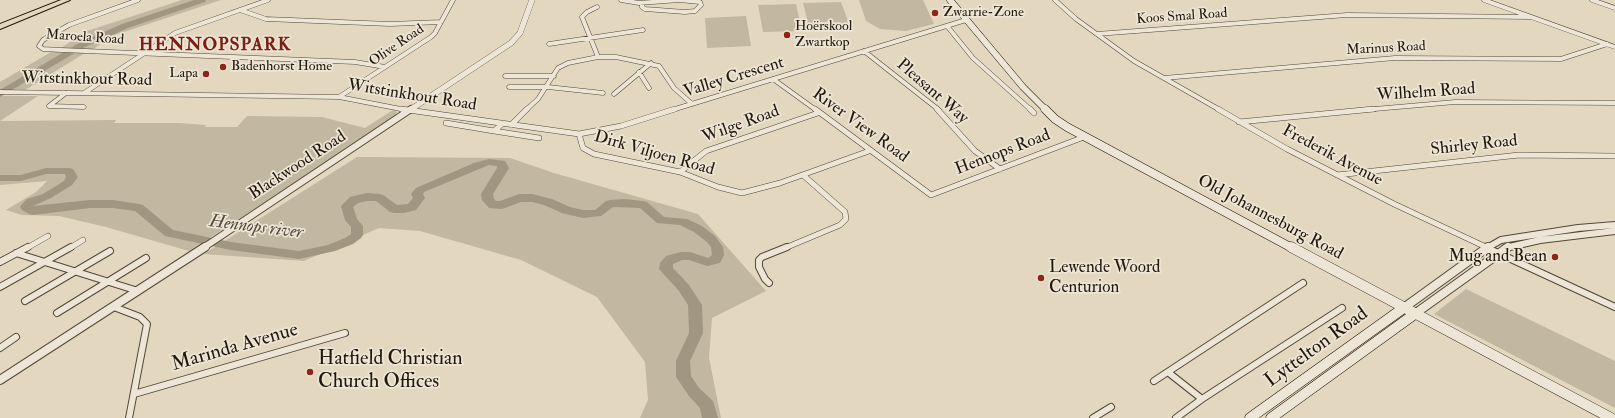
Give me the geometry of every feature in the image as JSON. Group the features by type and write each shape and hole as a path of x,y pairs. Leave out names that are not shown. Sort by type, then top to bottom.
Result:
{"highway":[{"path":"0,20 50,0"},
{"path":"0,27 67,0"}],"main road":[{"name":"Old Johannesburg Road","path":"950,0 1033,98 1055,118 1084,136 1611,418"},
{"name":"Lyttelton Road","path":"1250,418 1405,307"},
{"name":"Lyttelton Road","path":"1271,418 1416,313"}],"street":[{"name":"Maroela Road","path":"138,0 69,25 43,40 39,44 42,48 61,50 355,62 385,67"},
{"path":"83,93 180,31 268,0"},
{"name":"Olive Road","path":"340,97 431,37 453,0"},
{"name":"Blackwood Road","path":"0,380 114,307 515,40 520,33 532,0"},
{"path":"621,0 642,3 679,0 700,2 702,5 695,11 685,12 645,9 642,7 642,3"},
{"path":"1055,0 1064,0"},
{"name":"Frederik Avenue","path":"1055,0 1097,34 1134,61 1239,122 1394,204 1615,307"},
{"path":"1484,0 1615,47"},
{"path":"1592,0 1615,8"},
{"path":"597,7 585,13 582,17 598,57"},
{"path":"240,10 266,19 390,24 441,22"},
{"name":"Koos Smal Road","path":"1097,34 1347,15 1531,17"},
{"name":"Valley Crescent","path":"579,134 622,126 966,20"},
{"path":"947,26 972,57 1034,113"},
{"path":"549,44 643,30"},
{"name":"Marinus Road","path":"1164,78 1395,58 1561,59 1570,58 1607,44"},
{"name":"Pleasant Way","path":"864,51 943,114 975,151 1000,170"},
{"path":"511,125 538,99 548,87 558,68 565,64 598,57 616,57 651,63 659,66 676,90 692,104"},
{"path":"614,94 651,63"},
{"path":"639,72 648,88"},
{"path":"505,76 554,76"},
{"name":"River View Road","path":"773,79 869,151 931,195"},
{"path":"509,87 548,87 602,92"},
{"name":"Witstinkhout Road","path":"0,92 340,97 409,111 579,134"},
{"path":"67,93 49,106 84,107"},
{"name":"Wilhelm Road","path":"1239,122 1455,102 1615,103"},
{"name":"Wilge Road","path":"680,172 706,151 818,113"},
{"path":"446,123 539,138"},
{"path":"494,131 502,124"},
{"name":"Dirk Viljoen Road","path":"579,134 583,148 594,154 680,172 718,187 742,193 761,189 869,151"},
{"name":"Hennops Road","path":"931,195 1000,170 1084,136"},
{"name":"Shirley Road","path":"1337,175 1520,155 1615,156"},
{"path":"769,284 759,267 759,260 762,257 840,225 846,219 845,212 803,175"},
{"path":"1405,307 1487,248 1501,240 1513,237 1615,225"},
{"path":"1416,313 1506,247 1526,242 1615,231"},
{"path":"0,262 48,236"},
{"path":"0,287 83,240"},
{"path":"25,301 110,251"},
{"path":"16,253 138,291"},
{"path":"57,313 146,258"},
{"path":"1154,381 1169,373 1303,283"},
{"path":"114,307 140,317 146,324 129,418"},
{"path":"1176,418 1202,399 1342,308"},
{"name":"Marinda Avenue","path":"134,394 345,333"},
{"path":"0,348 16,337"},
{"path":"1169,373 1202,399"},
{"path":"1093,418 1111,407"}],"shaded area":[{"path":"182,0 221,0 112,36 92,50 61,48 87,31"},
{"path":"859,0 923,0 934,24 906,31 880,29 866,21"},
{"path":"841,2 851,29 810,31 803,3"},
{"path":"796,4 802,31 763,32 758,5"},
{"path":"746,16 751,46 707,48 705,18"},
{"path":"51,52 85,53 25,90 0,89 0,82"},
{"path":"0,96 38,96 0,121"},
{"path":"393,110 397,112 396,116 376,131 189,251 106,227 59,216 22,215 6,210 36,192 47,181 0,185 0,121 116,120 114,123 179,123 206,125 205,127 237,127 247,116 322,117 365,128"},
{"path":"357,157 510,158 554,173 698,214 766,291 712,318 709,358 721,418 640,418 648,400 645,362 597,297 521,260 420,231 379,228 304,261 204,254"},
{"path":"1466,289 1615,361 1615,408 1434,314"}],"waterway":[{"path":"0,94 82,45 125,26 202,0"},
{"name":"Hennops river","path":"0,178 21,178 46,171 69,171 72,177 68,183 47,196 31,202 26,207 33,211 90,204 113,204 139,208 169,233 231,246 299,255 331,248 349,241 357,235 357,226 351,220 347,206 354,200 367,197 379,198 394,209 412,207 419,198 417,194 420,190 478,165 489,162 501,163 503,168 487,194 488,200 493,205 502,205 519,198 532,198 548,202 566,210 583,214 597,213 605,209 610,204 625,203 643,205 661,220 683,222 698,229 711,239 717,247 718,255 715,260 707,262 690,256 681,256 671,259 666,263 666,269 684,288 695,305 696,333 683,361 684,377 694,392 707,405 710,418"}],"place":[{"name":"Zwarrie-Zone","path":"935,13"},
{"name":"Hoërskool Zwartkop","path":"787,35"},
{"name":"Badenhorst Home","path":"223,67"},
{"name":"Lapa","path":"206,74"},
{"name":"Mug and Bean","path":"1555,257"},
{"name":"Lewende Woord Centurion","path":"1041,278"},
{"name":"Hatfield Christian Church Offices","path":"310,372"}],"district":[{"name":"HENNOPSPARK","path":"215,46"}]}
